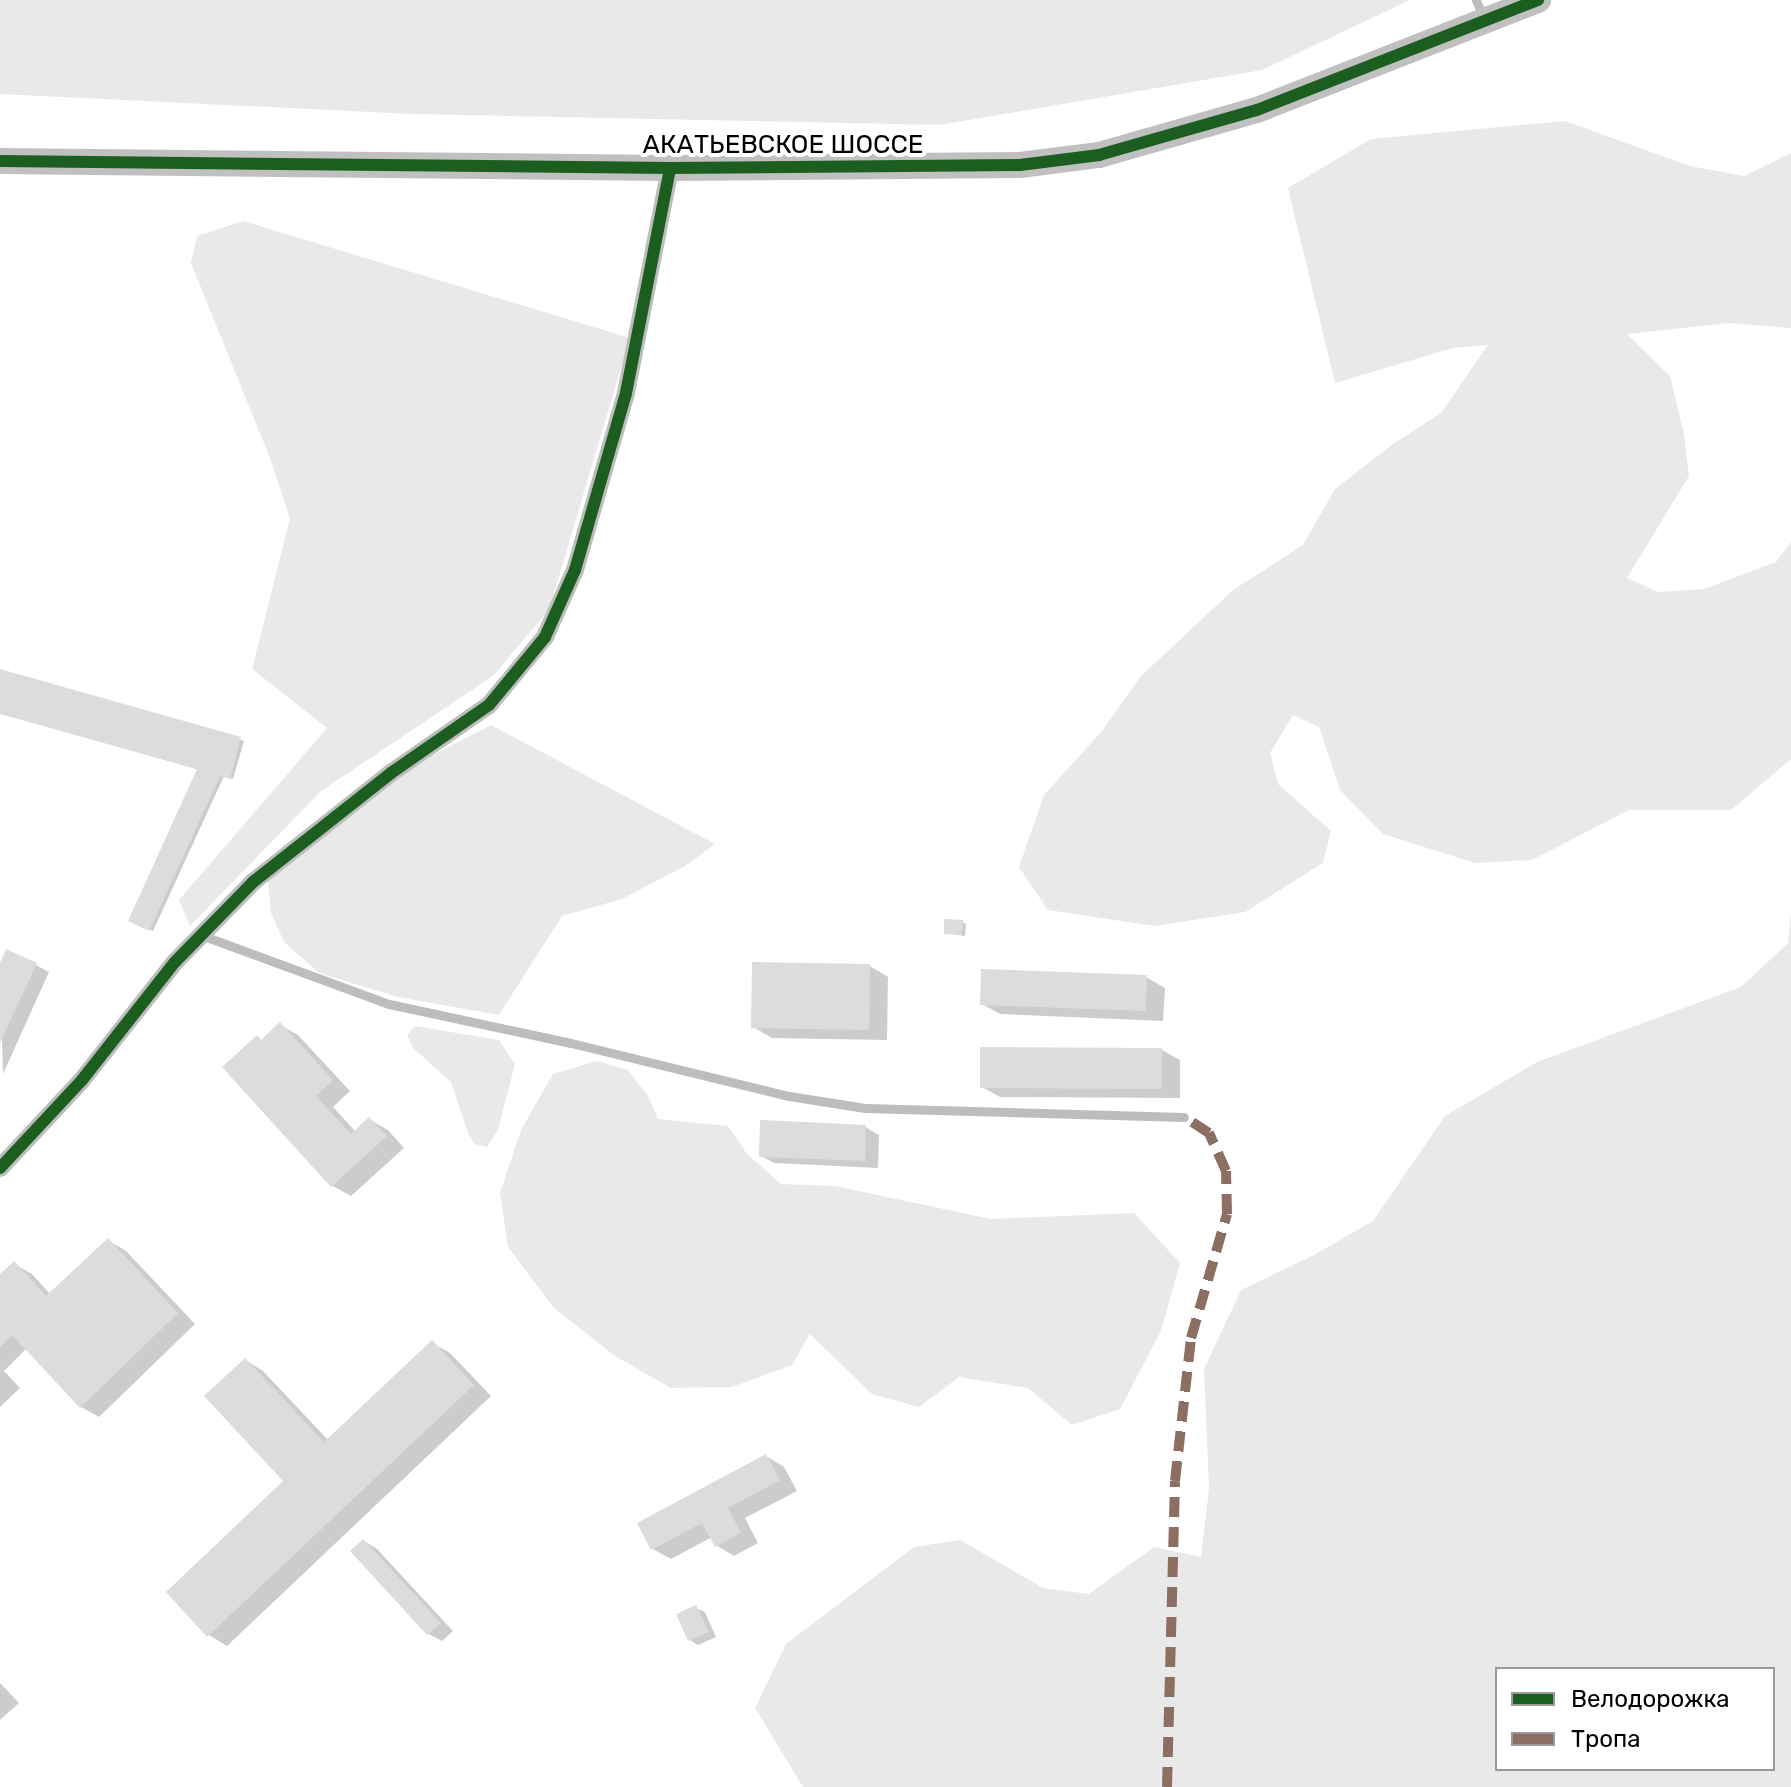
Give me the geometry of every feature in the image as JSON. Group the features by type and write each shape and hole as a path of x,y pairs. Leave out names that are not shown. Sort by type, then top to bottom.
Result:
{"street":[{"name":"АКАТЬЕВСКОЕ ШОССЕ","path":"0,161 670,168 1020,165 1099,155 1257,110 1480,11 1538,0"},
{"path":"0,1168 82,1080 175,962 201,935 266,872 391,773 489,705 545,637 575,570 626,393 670,168"}],"lane":[{"path":"201,935 389,1004 571,1043 789,1096 865,1108 1184,1117"}],"shaded area":[{"path":"0,0 1410,0 1262,70 940,125 411,114 0,94"},
{"path":"1565,121 1690,166 1744,176 1791,153 1791,328 1729,323 1627,334 1670,376 1684,434 1689,476 1627,578 1658,592 1704,589 1776,562 1791,542 1791,759 1731,810 1629,810 1532,860 1475,863 1383,834 1340,790 1319,727 1293,715 1270,753 1278,784 1331,831 1323,863 1245,912 1155,926 1048,910 1019,867 1044,795 1102,731 1141,676 1233,590 1303,545 1335,489 1393,444 1441,413 1488,345 1453,348 1335,383 1288,188 1371,139"},
{"path":"243,221 630,338 549,610 493,676 321,791 190,926 179,900 327,728 252,669 290,518 270,458 191,263 197,236"},
{"path":"491,725 715,844 685,866 622,899 562,916 499,1015 398,997 319,973 284,942 271,913 268,882 295,855 425,759"},
{"path":"1791,911 1791,1787 803,1787 755,1708 786,1644 914,1547 960,1540 1043,1588 1089,1594 1154,1547 1201,1557 1209,1489 1204,1369 1241,1290 1314,1255 1373,1221 1445,1116 1537,1062 1741,987 1788,943"},
{"path":"415,1026 499,1040 515,1064 498,1130 487,1147 474,1144 451,1082 413,1048 407,1035"},
{"path":"597,1061 628,1070 648,1096 658,1119 728,1126 747,1154 781,1184 835,1186 991,1219 1134,1213 1180,1263 1161,1331 1120,1409 1072,1425 1028,1388 959,1377 919,1407 872,1394 810,1334 792,1365 732,1387 671,1388 615,1356 554,1308 508,1247 500,1193 521,1130 553,1074"}],"building":[{"path":"0,669 241,737 230,779 220,776 149,931 128,921 197,769 0,714"},
{"path":"944,919 963,920 962,935 944,934"},
{"path":"6,949 37,963 0,1043 0,963"},
{"path":"752,962 870,964 869,1030 751,1028"},
{"path":"981,969 1147,975 1146,1011 980,1005"},
{"path":"280,1022 333,1080 316,1096 351,1134 369,1117 387,1136 331,1187 222,1067 257,1035 261,1040"},
{"path":"980,1047 1162,1048 1162,1089 980,1088"},
{"path":"760,1120 866,1125 865,1161 759,1157"},
{"path":"108,1238 178,1313 80,1408 12,1335 0,1347 0,1274 14,1261 46,1296"},
{"path":"432,1340 474,1385 207,1637 166,1592 283,1481 204,1396 245,1358 324,1442"},
{"path":"766,1454 780,1480 728,1508 741,1533 715,1547 702,1523 651,1550 637,1523"},
{"path":"363,1539 441,1623 427,1635 350,1551"},
{"path":"696,1605 709,1632 688,1641 676,1614"}],"marked path":[{"path":"1167,1787 1175,1481 1191,1338 1227,1214 1226,1171 1209,1133 1184,1117"}],"cycle path":[{"path":"0,161 670,168 1020,165 1099,155 1257,110 1538,0"},
{"path":"0,1168 82,1080 175,962 253,882 391,773 489,705 545,637 575,570 626,393 670,168"}]}
